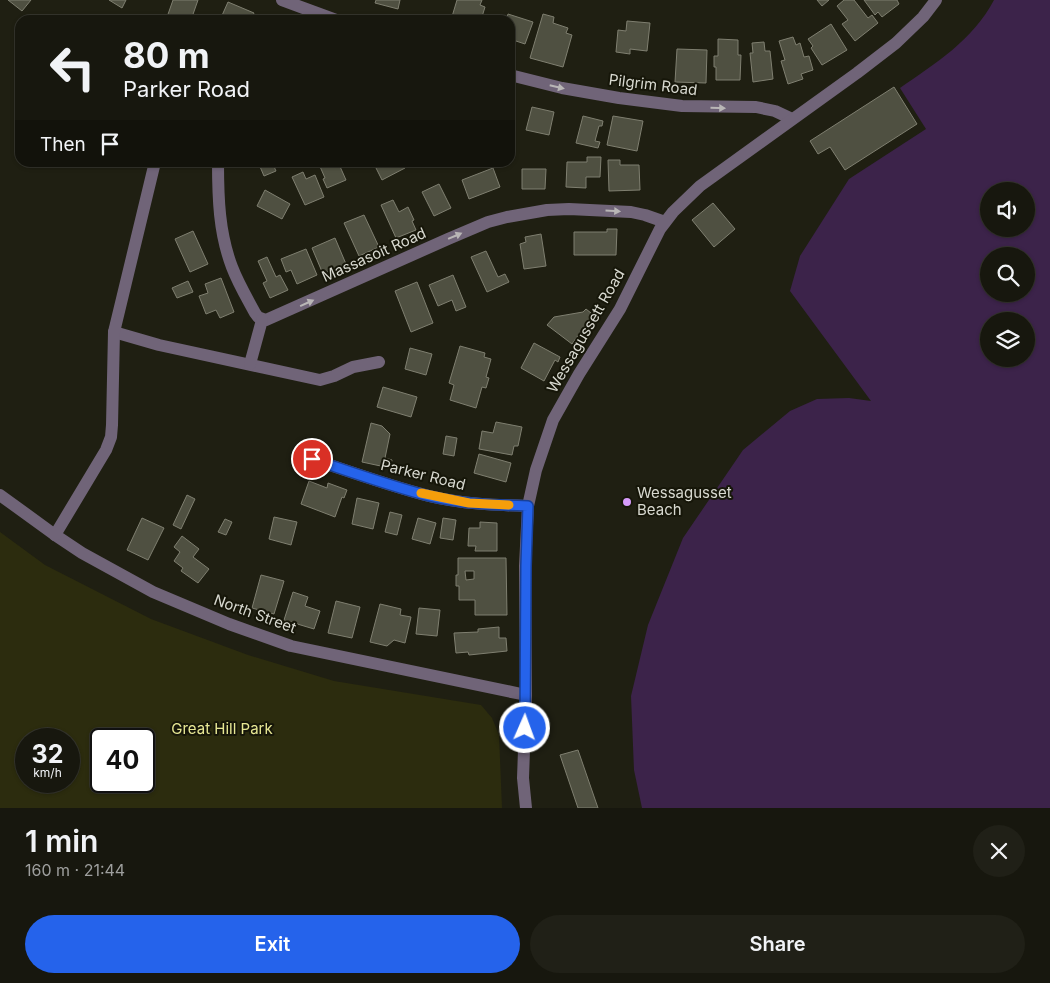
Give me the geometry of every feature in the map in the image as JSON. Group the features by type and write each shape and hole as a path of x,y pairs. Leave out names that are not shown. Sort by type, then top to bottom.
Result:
{"street":[{"path":"282,0 322,15"},
{"name":"Wessagussett Road","path":"526,808 523,778 528,506 536,470 553,420 620,309 664,222 682,201 896,43 923,17 936,0"},
{"name":"Pilgrim Road","path":"515,77 618,98 682,106 756,107 775,111 792,119"},
{"path":"55,535 106,450 111,437 114,332 154,167"},
{"path":"218,167 220,217 227,252 241,287 258,317 262,320 250,364"},
{"name":"Massasoit Road","path":"262,320 270,320 448,239 488,222 507,217 547,210 569,209 631,212 664,222"},
{"path":"114,332 159,345 320,380 353,367 379,362"},
{"name":"Parker Road","path":"312,459 429,496 469,503 528,506"},
{"name":"North Street","path":"0,495 82,553 153,592 229,624 291,646 526,695"}],"green space":[{"name":"Great Hill Park","path":"0,532 45,565 151,619 248,655 334,681 481,705 492,718 499,735 502,808 0,808"}],"shaded area":[{"path":"994,0 1050,0 1050,808 642,808 634,770 631,696 648,625 683,538 743,450 790,411 817,399 849,398 871,401 790,291 800,256 849,179 926,129 900,88 953,50 976,27"}],"building":[{"path":"8,0 31,0 22,11"},
{"path":"109,0 126,0 122,8"},
{"path":"173,0 198,0 193,15 168,15"},
{"path":"376,0 400,0 398,9 375,3"},
{"path":"457,0 482,0 480,5 485,7 483,15 452,15"},
{"path":"817,0 829,0 822,6"},
{"path":"844,0 854,0 868,18 872,15 878,23 855,41 842,24 848,20 837,6"},
{"path":"864,0 897,0 899,4 882,17 878,12 875,15"},
{"path":"228,2 254,13 253,15 222,15"},
{"path":"543,14 554,17 553,23 568,28 566,33 572,35 563,67 530,58"},
{"path":"515,16 533,22 525,44 515,41"},
{"path":"627,21 650,23 647,51 630,49 630,54 616,52 618,30 626,31"},
{"path":"831,24 847,50 822,65 811,48 813,46 808,39"},
{"path":"793,37 796,45 800,43 804,57 809,56 813,70 801,74 803,79 788,84 781,61 785,60 779,41"},
{"path":"718,39 738,40 738,55 741,55 740,80 716,80 714,56 718,56"},
{"path":"764,42 765,51 770,51 773,79 753,82 750,53 753,53 752,43"},
{"path":"677,49 707,50 706,83 675,82"},
{"path":"894,87 917,124 845,170 830,147 818,154 810,141"},
{"path":"532,107 554,112 549,135 526,130"},
{"path":"583,116 603,121 602,126 599,126 595,141 600,142 598,148 576,143"},
{"path":"613,116 643,121 637,151 607,145"},
{"path":"587,157 601,157 600,177 586,177 586,188 566,187 567,162 587,162"},
{"path":"608,160 620,160 620,165 639,165 640,190 609,191"},
{"path":"260,167 274,167 276,171 264,176"},
{"path":"320,167 340,167 346,180 327,188 323,179 325,178"},
{"path":"376,167 404,167 405,168 382,180"},
{"path":"493,168 500,187 469,199 462,180"},
{"path":"522,169 546,169 545,189 522,189"},
{"path":"303,172 306,179 315,175 324,197 305,205 292,177"},
{"path":"439,184 451,208 434,216 422,192"},
{"path":"265,190 290,204 282,219 257,206"},
{"path":"393,200 399,212 408,207 416,230 396,238 381,205"},
{"path":"713,203 735,229 714,247 692,220"},
{"path":"364,215 379,247 359,256 344,223"},
{"path":"607,229 617,229 616,255 574,255 574,232 607,232"},
{"path":"193,231 208,264 190,272 175,239"},
{"path":"541,234 546,266 524,269 520,244 526,242 525,237"},
{"path":"335,238 346,264 323,274 312,248"},
{"path":"306,249 317,275 297,284 291,270 286,272 281,259"},
{"path":"486,251 498,277 505,274 509,282 487,292 471,257"},
{"path":"267,257 276,277 280,275 288,290 270,298 263,283 267,281 258,261"},
{"path":"453,275 466,307 456,311 452,300 438,306 429,285"},
{"path":"221,278 234,312 220,318 216,310 206,314 199,296 208,293 205,284"},
{"path":"188,281 193,292 177,298 172,288"},
{"path":"417,282 433,323 411,332 395,291"},
{"path":"586,309 596,317 587,329 584,327 572,344 547,325 554,317 583,312"},
{"path":"534,343 560,357 558,362 555,360 544,381 521,368"},
{"path":"460,346 485,353 484,357 491,359 486,377 489,378 486,388 482,387 476,408 450,400 454,385 449,383"},
{"path":"410,348 432,354 426,375 405,369"},
{"path":"383,387 417,397 411,417 377,407"},
{"path":"496,422 522,427 518,446 514,446 512,455 479,449 482,431 493,433"},
{"path":"371,423 382,426 390,434 385,458 392,460 390,468 362,462"},
{"path":"446,436 457,438 454,456 443,454"},
{"path":"479,454 511,463 506,482 474,473"},
{"path":"309,481 327,488 328,483 347,490 344,498 342,497 335,517 301,504"},
{"path":"187,495 195,499 181,529 173,525"},
{"path":"357,498 379,503 373,529 352,524"},
{"path":"390,512 402,515 397,535 385,532"},
{"path":"274,517 297,522 291,545 269,539"},
{"path":"142,518 164,528 148,560 127,550"},
{"path":"418,518 436,523 430,544 412,539"},
{"path":"443,518 456,520 453,540 440,538"},
{"path":"225,519 232,522 226,535 218,532"},
{"path":"480,522 497,523 497,551 475,551 476,546 468,546 469,528 480,528"},
{"path":"182,536 199,549 193,557 209,569 198,583 181,571 183,568 174,561 180,552 174,547"},
{"path":"458,558 506,558 507,615 475,615 475,600 459,600 459,586 456,586 456,575 458,575","holes":["465,571 474,571 474,579 466,580"]},
{"path":"261,575 284,581 274,614 252,608"},
{"path":"293,592 308,597 305,606 320,611 314,629 284,620"},
{"path":"336,601 360,607 352,638 328,633"},
{"path":"380,604 401,609 400,615 411,617 405,643 394,640 387,646 370,642"},
{"path":"419,608 440,610 437,636 416,634"},
{"path":"499,627 499,638 506,638 507,651 469,655 468,652 456,653 454,633 478,632 478,629"},
{"path":"578,750 598,808 578,808 560,755"}],"slow traffic":[{"path":"421,493 469,503 509,505"}],"place":[{"name":"Wessagusset Beach","path":"627,502"}],"route":[{"path":"312,459 429,496 469,503 528,506 525,728"}]}
